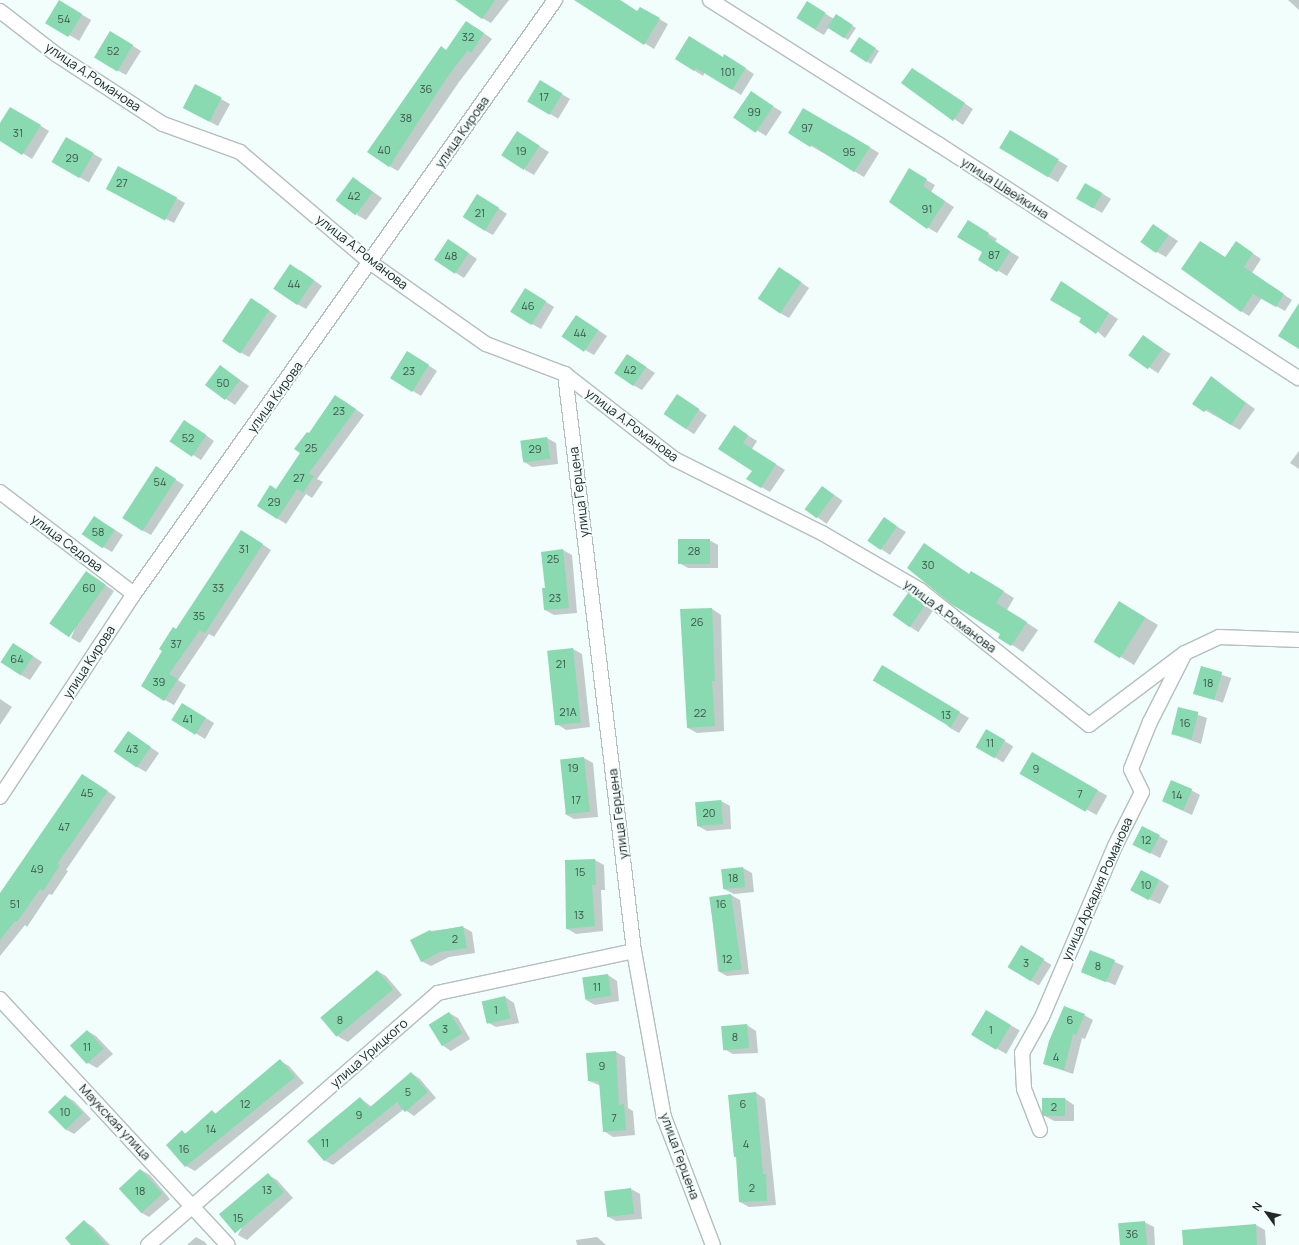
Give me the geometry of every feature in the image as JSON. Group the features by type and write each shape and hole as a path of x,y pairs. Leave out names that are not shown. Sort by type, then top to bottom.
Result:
{"street":[{"name":"улица Кирова","path":"0,797 134,594 371,263 555,0"},
{"name":"улица Швейкина","path":"710,0 938,144 1299,378"},
{"name":"улица А.Романова","path":"0,11 57,55 163,124 240,152 371,263 486,344 565,374 674,459 822,533 920,590 1089,725 1185,653 1219,637 1299,640"},
{"name":"улица Герцена","path":"565,374 634,951 664,1117 713,1245"},
{"name":"улица Седова","path":"0,492 134,594"},
{"name":"улица Аркадия Романова","path":"1040,1130 1024,1089 1022,1053 1042,1017 1115,846 1142,792 1130,769 1150,722 1185,653"},
{"name":"улица Урицкого","path":"148,1245 438,993 634,951"},
{"name":"Маукская улица","path":"0,999 228,1245"}],"building":[{"path":"59,0 82,14 68,37 45,23"},
{"path":"455,0 495,0 482,19"},
{"path":"574,0 620,0 637,11 640,7 660,18 644,45"},
{"path":"807,1 826,13 815,30 796,18"},
{"path":"836,14 853,25 844,38 827,27"},
{"path":"466,21 484,33 471,53 468,50 448,76 389,167 367,152 441,46 446,50"},
{"path":"110,31 133,45 117,71 94,58"},
{"path":"689,36 723,57 724,54 746,68 732,90 696,68 694,71 675,59"},
{"path":"859,37 876,48 867,62 850,51"},
{"path":"912,68 965,103 953,121 901,83"},
{"path":"540,80 562,93 549,115 527,101"},
{"path":"195,84 222,98 209,122 183,108"},
{"path":"751,91 773,106 755,133 733,118"},
{"path":"10,107 41,125 22,155 0,141 0,123"},
{"path":"803,108 870,147 854,172 812,145 810,147 788,133"},
{"path":"1010,130 1059,159 1048,177 999,148"},
{"path":"517,131 540,146 524,170 501,155"},
{"path":"66,137 94,153 79,178 52,162"},
{"path":"118,166 177,197 165,220 106,189"},
{"path":"909,168 927,179 923,186 945,201 927,229 889,202"},
{"path":"353,177 373,192 356,215 336,200"},
{"path":"1085,183 1102,193 1093,209 1076,199"},
{"path":"477,194 499,208 485,231 463,217"},
{"path":"968,220 989,233 987,236 1010,251 997,272 978,260 982,252 957,237"},
{"path":"1153,224 1169,235 1156,253 1140,242"},
{"path":"448,239 469,253 455,274 434,260"},
{"path":"1200,241 1225,257 1236,241 1253,253 1244,267 1284,294 1276,307 1253,294 1241,312 1181,269"},
{"path":"290,264 314,280 297,305 273,289"},
{"path":"779,267 801,282 780,314 758,299"},
{"path":"1061,281 1109,313 1096,334 1079,322 1081,318 1050,300"},
{"path":"525,288 546,301 531,325 510,312"},
{"path":"251,298 269,310 240,353 222,341"},
{"path":"1299,303 1299,349 1278,336"},
{"path":"576,315 598,330 584,352 561,337"},
{"path":"1143,335 1162,349 1148,369 1128,355"},
{"path":"407,351 429,365 412,392 390,378"},
{"path":"627,354 646,367 633,386 614,373"},
{"path":"220,365 240,380 225,400 205,385"},
{"path":"1211,376 1246,403 1231,425 1207,409 1204,412 1192,404"},
{"path":"677,394 699,409 686,429 664,414"},
{"path":"335,395 356,409 309,473 314,476 303,493 297,489 277,519 257,506 270,485 276,489 300,453 294,449 307,432 309,433"},
{"path":"184,420 206,435 192,457 169,442"},
{"path":"734,425 748,435 743,443 776,464 761,488 746,479 752,471 718,449"},
{"path":"547,437 550,459 523,463 520,441"},
{"path":"156,466 176,479 142,531 122,518"},
{"path":"822,486 834,495 817,518 805,509"},
{"path":"94,516 115,530 102,548 82,534"},
{"path":"884,517 897,526 880,550 867,541"},
{"path":"241,530 263,544 205,633 200,630 169,674 178,679 164,701 141,686 162,651 159,649 173,627 176,629"},
{"path":"678,539 710,539 710,564 678,564"},
{"path":"924,543 969,574 971,571 1004,591 996,603 1027,622 1011,646 998,638 1000,634 951,604 907,568"},
{"path":"563,549 569,608 544,610 542,588 545,588 541,552"},
{"path":"86,571 106,585 69,637 49,623"},
{"path":"908,593 925,605 910,627 893,615"},
{"path":"1119,601 1145,617 1120,658 1094,642"},
{"path":"712,608 715,681 712,681 715,726 687,728 680,609"},
{"path":"13,643 33,656 21,675 0,662"},
{"path":"573,648 581,723 555,725 547,651"},
{"path":"882,665 960,712 951,727 873,680"},
{"path":"1201,666 1222,672 1214,700 1193,694"},
{"path":"182,703 206,718 195,735 171,720"},
{"path":"1178,707 1198,712 1192,739 1171,734"},
{"path":"986,729 1005,740 995,758 976,747"},
{"path":"128,731 151,747 137,768 114,751"},
{"path":"1032,752 1098,790 1085,812 1020,774"},
{"path":"584,757 590,812 566,814 560,760"},
{"path":"82,774 108,791 57,864 60,865 43,891 40,889 17,922 15,921 0,940 0,893"},
{"path":"1171,780 1192,789 1183,810 1162,801"},
{"path":"721,800 723,824 697,826 695,802"},
{"path":"1142,826 1160,835 1150,854 1132,845"},
{"path":"595,859 596,885 592,885 595,926 566,929 565,860"},
{"path":"743,867 745,887 723,889 721,869"},
{"path":"1141,870 1160,880 1149,900 1130,890"},
{"path":"731,894 742,969 720,972 709,897"},
{"path":"463,926 467,948 440,952 421,962 410,940 430,930 431,932"},
{"path":"1021,945 1044,959 1031,981 1008,967"},
{"path":"1090,950 1115,960 1106,982 1081,972"},
{"path":"377,970 393,989 336,1037 320,1018"},
{"path":"608,974 611,996 585,999 582,978"},
{"path":"505,996 510,1018 487,1024 482,1001"},
{"path":"1064,1006 1085,1014 1076,1035 1073,1034 1064,1070 1043,1064 1049,1041"},
{"path":"986,1010 1011,1025 996,1050 971,1035"},
{"path":"449,1012 462,1033 442,1046 429,1025"},
{"path":"747,1024 749,1048 723,1050 721,1026"},
{"path":"87,1030 104,1049 87,1064 70,1045"},
{"path":"616,1051 619,1105 624,1104 626,1130 603,1132 599,1081 588,1081 586,1053"},
{"path":"280,1059 295,1077 185,1167 166,1145 182,1130 185,1134 212,1110 215,1114"},
{"path":"411,1072 428,1092 405,1112 397,1102 324,1161 307,1141 360,1097 369,1108"},
{"path":"756,1092 763,1174 766,1174 767,1201 739,1202 736,1157 734,1157 728,1095"},
{"path":"65,1095 83,1113 66,1130 48,1112"},
{"path":"1042,1098 1065,1098 1065,1116 1042,1116"},
{"path":"140,1169 163,1193 141,1213 119,1189"},
{"path":"268,1173 284,1192 235,1233 219,1214"},
{"path":"631,1188 634,1214 607,1217 604,1191"},
{"path":"84,1220 106,1245 71,1245 65,1238"},
{"path":"1145,1221 1147,1245 1120,1245 1118,1223"},
{"path":"1256,1224 1257,1245 1183,1245 1182,1230"}]}
